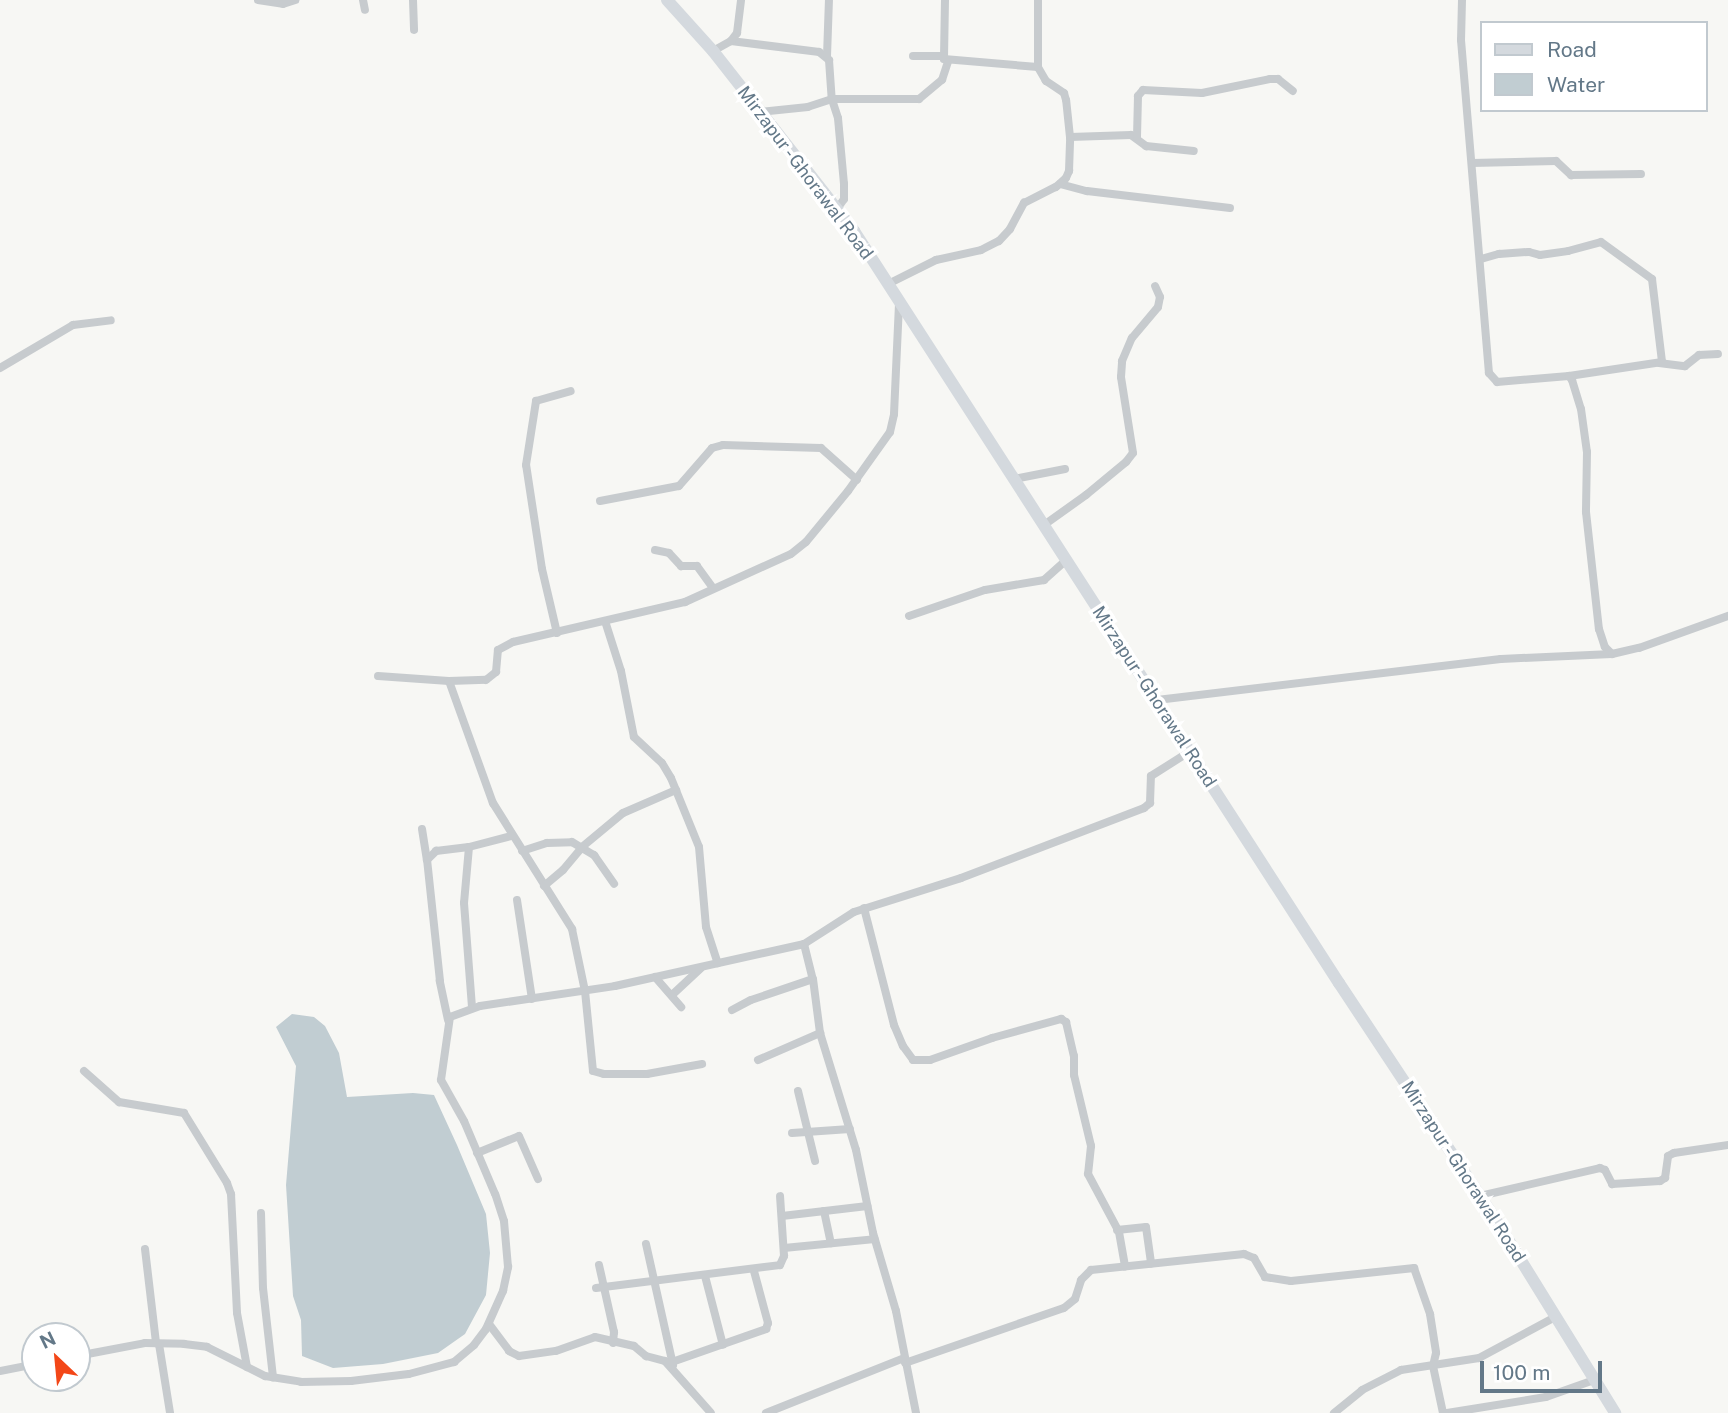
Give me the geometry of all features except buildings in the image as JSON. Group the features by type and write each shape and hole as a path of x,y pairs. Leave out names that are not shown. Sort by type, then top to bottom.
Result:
{"main road":[{"name":"Mirzapur - Ghorawal Road","path":"667,0 713,51 837,209 888,284 1189,752 1480,1196 1615,1413"}],"street":[{"path":"258,0 283,4 295,0"},
{"path":"363,0 365,10"},
{"path":"413,0 414,30"},
{"path":"713,51 731,41 740,23 741,0"},
{"path":"829,0 827,56 832,99 838,118 844,184 844,198 837,209"},
{"path":"759,112 808,107 832,99 919,99 939,84 946,59 945,0"},
{"path":"888,284 936,260 981,250 999,241 1010,229 1024,203 1060,184 1069,172 1070,136 1064,93 1046,81 1038,67 1038,0"},
{"path":"1462,0 1461,40 1488,366 1492,380 1569,376 1662,362 1664,356 1652,279 1607,244 1595,243 1540,255 1515,253 1481,259"},
{"path":"731,41 827,56"},
{"path":"913,56 1038,67"},
{"path":"1137,137 1138,96 1143,90 1202,93 1278,79 1293,91"},
{"path":"1070,136 1137,137 1146,146 1194,150"},
{"path":"1472,163 1556,161 1571,175 1641,174"},
{"path":"1060,184 1087,191 1230,208"},
{"path":"1044,525 1086,495 1133,453 1121,377 1122,361 1132,338 1158,307 1160,297 1155,286"},
{"path":"378,676 449,681 492,677 496,672 498,650 513,642 685,601 791,554 806,541 857,480 890,432 899,304"},
{"path":"0,368 73,325 111,320"},
{"path":"1656,362 1680,367 1690,364 1702,354 1718,354"},
{"path":"1569,376 1581,409 1587,452 1586,512 1599,629 1605,647 1612,654"},
{"path":"557,633 539,556 526,465 536,401 571,391"},
{"path":"600,500 679,486 712,448 723,445 821,447 857,480"},
{"path":"1014,479 1065,469"},
{"path":"655,550 669,553 681,566 697,566 713,588"},
{"path":"909,615 985,590 1044,580 1066,560"},
{"path":"1157,700 1501,659 1612,654 1647,645 1728,616"},
{"path":"606,621 621,671 634,737 662,763 699,847 706,927 719,963"},
{"path":"449,681 481,775 511,836 572,929 585,991 590,1063 596,1073 647,1074 702,1064"},
{"path":"448,1020 472,1008 585,991 804,944 864,908 961,878 1144,808 1150,803 1151,776 1189,752"},
{"path":"544,886 563,870 582,847 623,813 676,790"},
{"path":"91,1354 157,1343 207,1347 273,1377 301,1382 351,1381 441,1367 464,1355 489,1324 503,1292 508,1267 506,1236 495,1194 441,1080 448,1020 440,981 422,829"},
{"path":"427,860 436,851 469,847 511,836"},
{"path":"522,851 560,841 582,847 594,855 614,884"},
{"path":"469,847 464,903 472,1008"},
{"path":"517,900 532,999"},
{"path":"864,908 894,1025 903,1046 913,1060 930,1060 992,1038 1061,1019 1066,1022 1074,1056 1074,1075 1091,1146 1088,1174 1117,1230 1125,1266"},
{"path":"804,944 813,979 820,1032 850,1129 875,1239 896,1311 916,1413"},
{"path":"672,995 702,967"},
{"path":"655,977 681,1007"},
{"path":"732,1010 813,979"},
{"path":"758,1060 820,1032"},
{"path":"84,1071 119,1102 184,1113 227,1184 231,1194 237,1313 247,1367"},
{"path":"798,1091 810,1131 815,1161"},
{"path":"792,1133 850,1129"},
{"path":"477,1153 519,1136 538,1179"},
{"path":"1480,1196 1600,1168 1605,1170 1612,1184 1660,1181 1664,1178 1671,1155 1728,1145"},
{"path":"600,1287 754,1271 780,1265 783,1248 780,1196"},
{"path":"782,1216 867,1206"},
{"path":"824,1211 831,1243"},
{"path":"261,1213 263,1288 273,1377"},
{"path":"1117,1230 1146,1227 1151,1264"},
{"path":"783,1248 875,1239"},
{"path":"646,1244 673,1365"},
{"path":"145,1249 157,1343 170,1413"},
{"path":"766,1413 904,1361 1064,1308 1076,1299 1081,1280 1087,1272 1244,1254 1254,1258 1265,1277 1290,1282 1414,1268 1430,1314 1436,1353 1433,1366 1445,1413 1546,1397 1594,1380"},
{"path":"599,1265 600,1287 614,1332 612,1343"},
{"path":"673,1365 754,1335 767,1327 754,1271"},
{"path":"705,1276 723,1345"},
{"path":"1334,1413 1376,1381 1401,1370 1479,1357 1555,1317"},
{"path":"489,1324 509,1351 519,1356 556,1351 595,1337 634,1346 646,1356 673,1365 711,1413"},
{"path":"0,1371 21,1367"}],"water":[{"path":"292,1014 314,1017 325,1026 339,1053 347,1097 413,1093 434,1095 457,1145 486,1214 490,1253 486,1295 465,1334 438,1353 383,1364 333,1368 302,1356 301,1320 293,1296 286,1185 296,1066 276,1027"}]}
